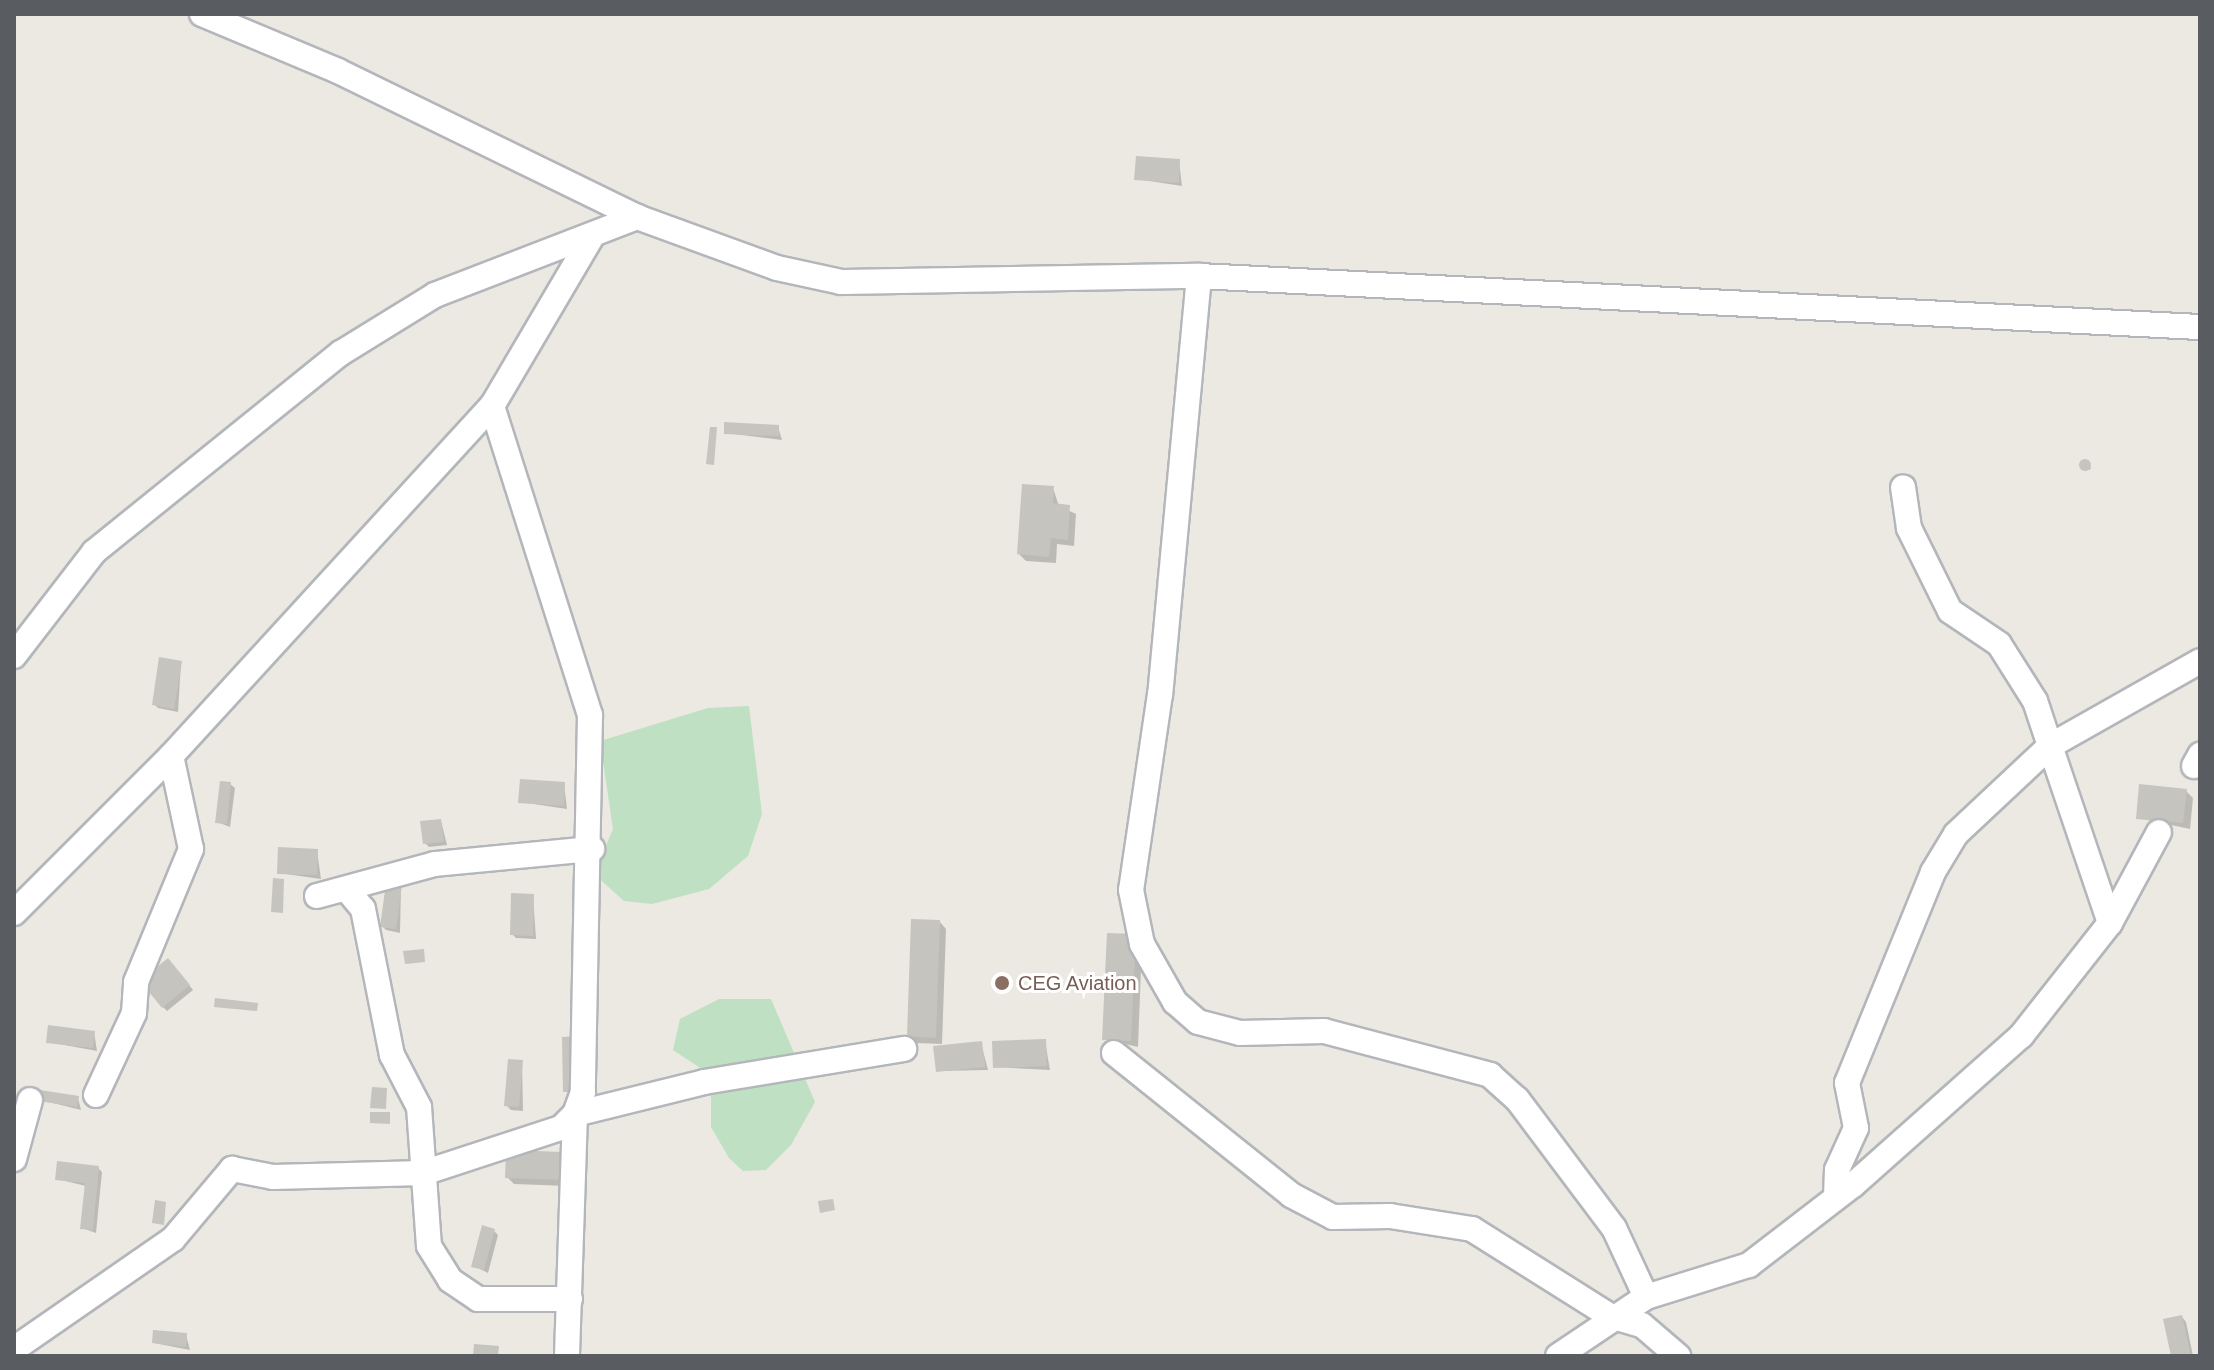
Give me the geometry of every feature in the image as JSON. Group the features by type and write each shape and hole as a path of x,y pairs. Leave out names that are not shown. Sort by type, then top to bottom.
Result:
{"street":[{"path":"202,14 338,71 637,217 777,268 841,282 1199,276 2200,327"},
{"path":"14,656 94,552 341,353 435,295 637,217"},
{"path":"14,913 171,756 492,406 592,236"},
{"path":"1199,276 1160,694 1131,890 1142,944 1175,1002 1198,1022 1240,1033 1324,1031 1490,1075 1517,1099 1614,1228 1646,1297"},
{"path":"492,406 590,715 592,849 583,1092 575,1114 567,1356"},
{"path":"1903,487 1909,528 1950,611 1999,644 2035,701 2110,923"},
{"path":"1836,1197 1837,1170 1856,1128 1847,1083 1933,872 1956,834 2050,746 2200,661"},
{"path":"96,1095 134,1013 136,982 191,849 171,756"},
{"path":"1558,1356 1610,1316 1646,1297 1749,1265 1836,1197 2021,1036 2110,923 2159,832"},
{"path":"317,896 348,891 435,864 592,849"},
{"path":"348,891 363,909 392,1055 419,1107 429,1246 450,1280 478,1299 570,1299"},
{"path":"14,1349 173,1239 232,1169 273,1177 423,1173 561,1128 575,1114 704,1082 904,1049"},
{"path":"1114,1053 1291,1195 1333,1217 1390,1216 1472,1229 1610,1316 1642,1325 1678,1356"},
{"path":"14,1159 30,1100"}],"green space":[{"path":"749,706 762,814 748,856 709,889 652,904 624,901 594,874 613,829 600,741 708,708"},
{"path":"719,999 771,999 815,1102 791,1145 766,1170 743,1171 729,1158 711,1127 711,1075 673,1050 680,1019"}],"building":[{"path":"1136,156 1180,159 1179,183 1134,180"},
{"path":"724,422 779,425 779,436 724,434"},
{"path":"710,427 717,427 714,465 706,464"},
{"path":"2085,459 2091,465 2085,471 2079,465"},
{"path":"1022,484 1054,486 1053,503 1070,505 1068,540 1051,538 1049,557 1017,554"},
{"path":"159,657 182,661 174,709 152,705"},
{"path":"520,779 565,782 564,806 518,803"},
{"path":"220,781 231,782 227,824 215,823"},
{"path":"2139,784 2187,789 2183,823 2136,819"},
{"path":"441,819 444,842 423,844 420,821"},
{"path":"278,847 318,849 317,875 277,874"},
{"path":"273,878 284,879 283,913 271,912"},
{"path":"386,883 402,885 396,929 380,927"},
{"path":"511,893 534,894 533,936 510,935"},
{"path":"911,919 940,920 936,1038 907,1036"},
{"path":"1107,933 1136,934 1131,1041 1102,1040"},
{"path":"424,949 425,962 405,964 403,951"},
{"path":"168,958 190,985 162,1008 140,981"},
{"path":"215,998 258,1003 257,1011 214,1007"},
{"path":"48,1025 95,1031 93,1048 46,1043"},
{"path":"578,1036 579,1092 563,1092 562,1037"},
{"path":"1046,1039 1047,1066 993,1068 992,1041"},
{"path":"982,1041 985,1067 936,1072 933,1046"},
{"path":"508,1059 523,1060 519,1107 504,1106"},
{"path":"372,1087 387,1088 386,1109 370,1108"},
{"path":"40,1090 79,1096 77,1107 39,1101"},
{"path":"370,1112 390,1112 390,1124 370,1123"},
{"path":"506,1150 563,1152 562,1180 505,1178"},
{"path":"57,1161 99,1166 93,1230 80,1229 85,1183 55,1180"},
{"path":"833,1199 835,1210 820,1213 818,1201"},
{"path":"155,1200 166,1202 164,1225 152,1223"},
{"path":"482,1225 495,1229 484,1270 471,1267"},
{"path":"2182,1315 2191,1356 2171,1356 2163,1319"},
{"path":"153,1330 187,1333 186,1347 152,1343"},
{"path":"474,1344 499,1346 498,1356 473,1356"}],"place":[{"name":"CEG Aviation","path":"1002,983"}]}
